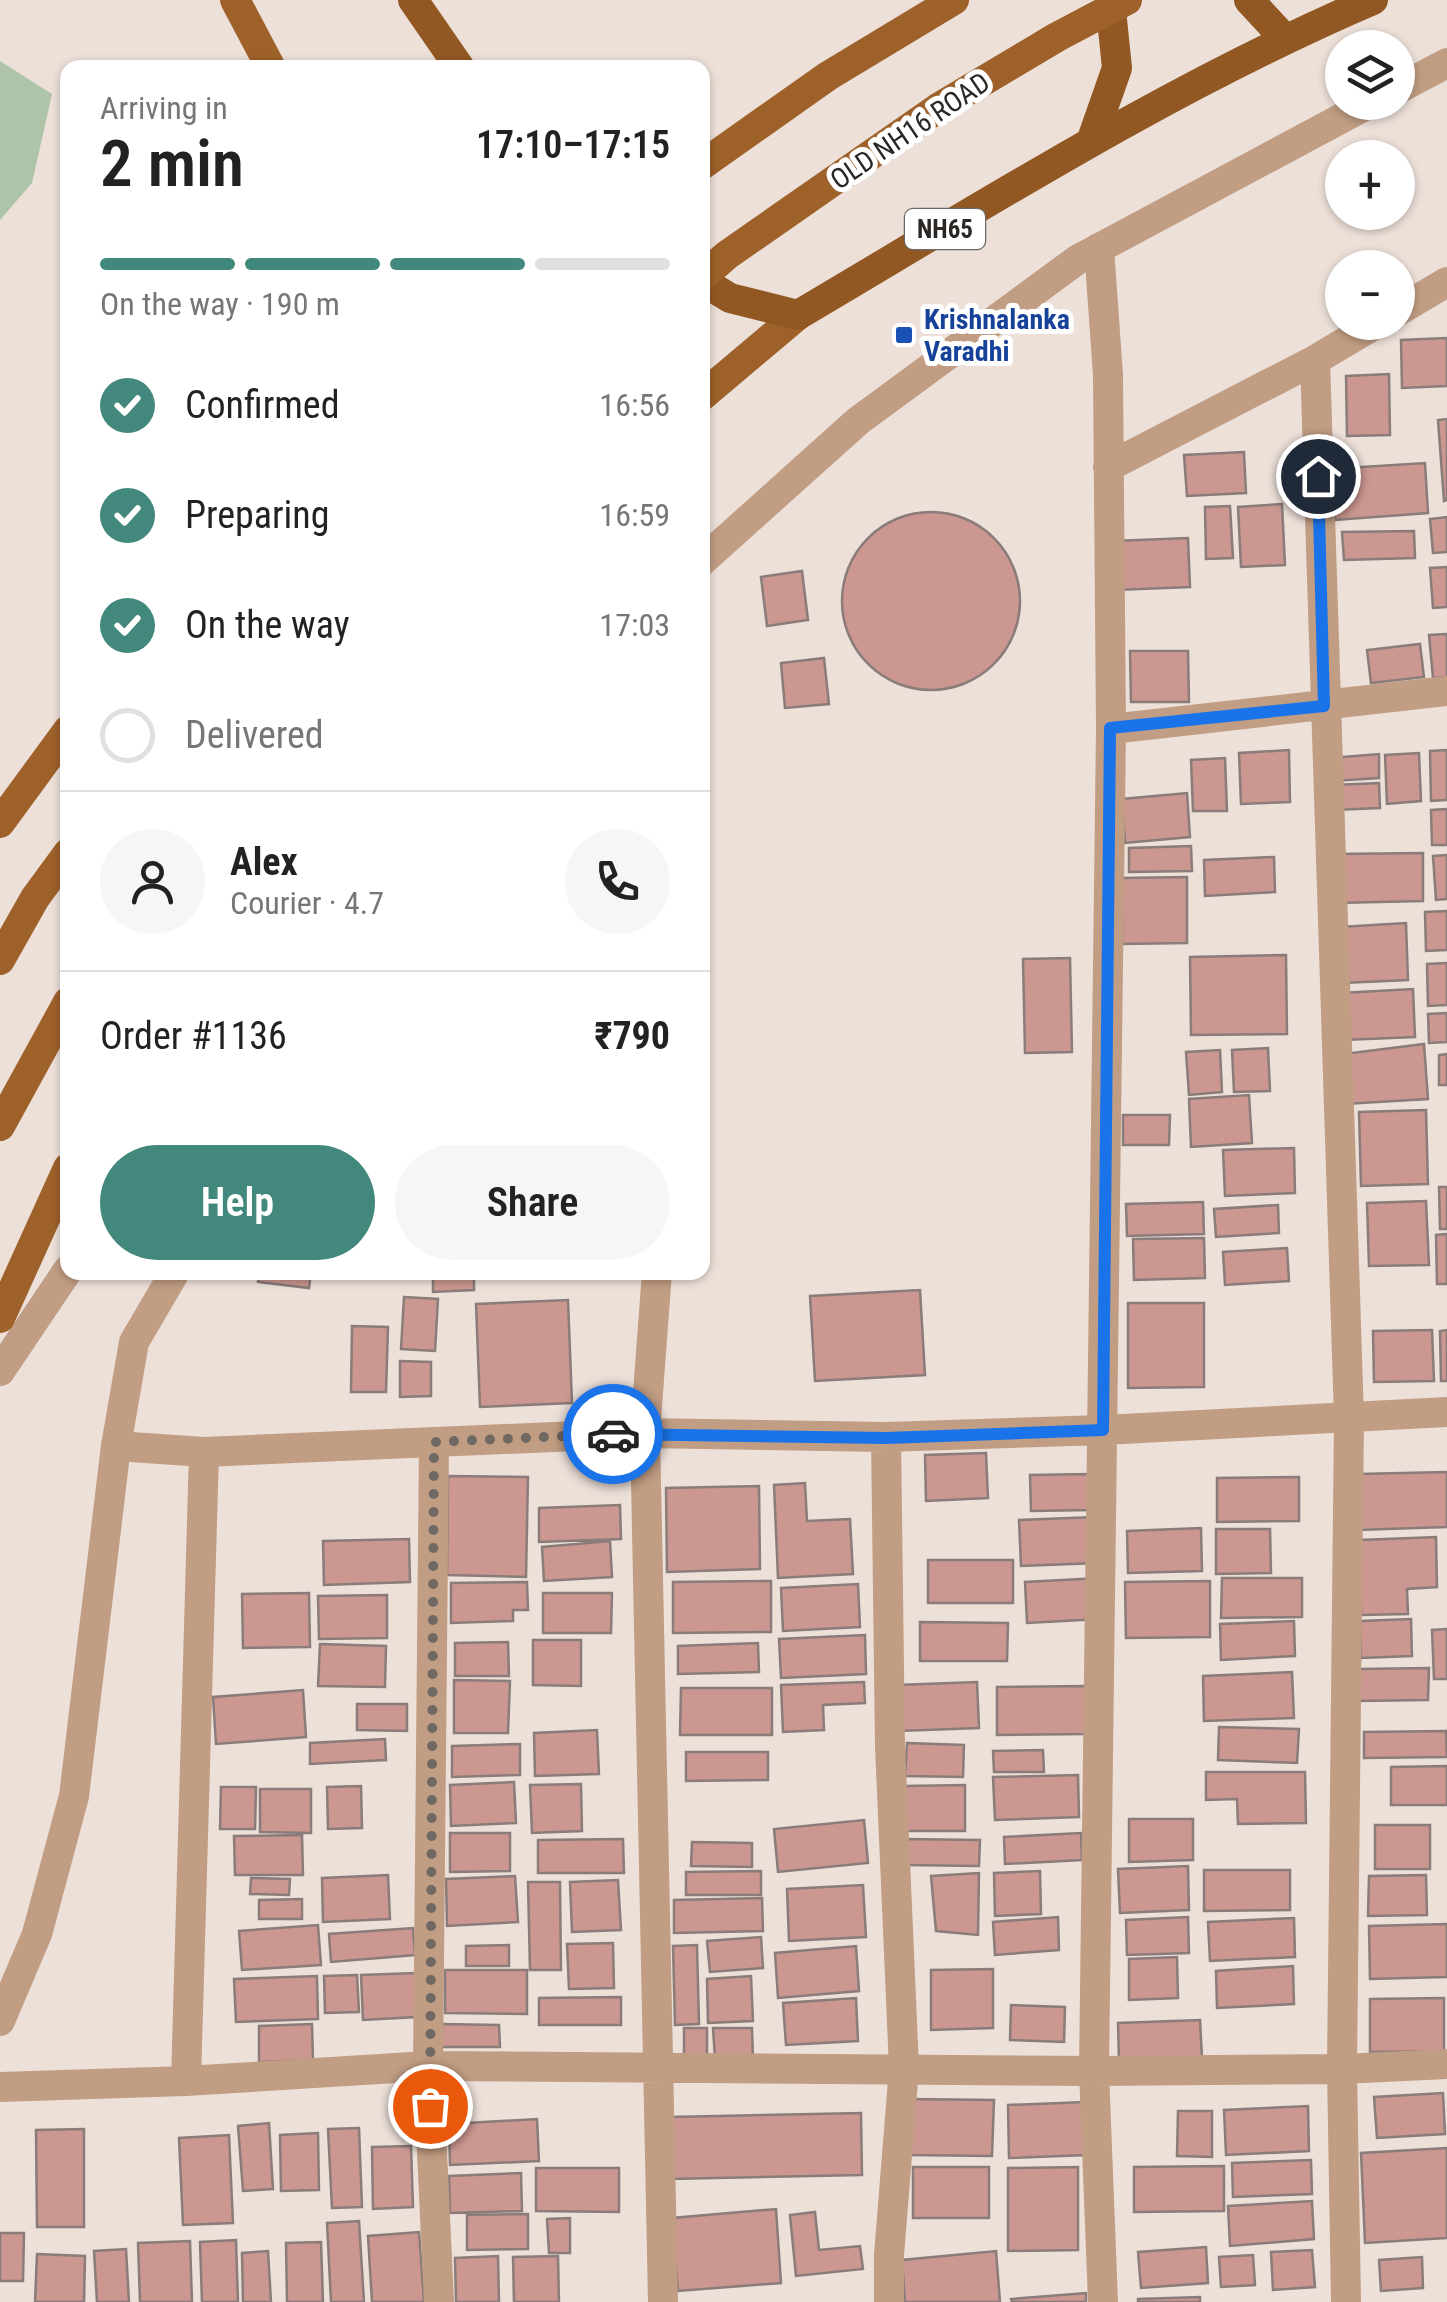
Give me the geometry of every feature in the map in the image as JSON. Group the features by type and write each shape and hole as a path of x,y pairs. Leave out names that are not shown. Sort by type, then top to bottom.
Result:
{"highway":[{"path":"412,0 454,60"},
{"path":"1091,142 1117,68 1110,0"},
{"path":"1249,0 1284,38"},
{"name":"NH65","path":"798,315 1091,142 1284,38 1373,0"},
{"path":"710,284 730,298 798,315"}],"main road":[{"path":"236,0 267,60"},
{"path":"710,159 828,76 954,0"},
{"name":"OLD NH16 ROAD","path":"710,272 938,108 1128,0"},
{"path":"710,389 798,315"},
{"path":"0,824 60,741"},
{"path":"0,960 60,864"},
{"path":"0,1126 60,1017"},
{"path":"0,1318 60,1186"}],"street":[{"path":"1415,80 1447,63"},
{"path":"710,554 858,421 1076,260 1338,120"},
{"path":"1099,248 1108,375 1110,728 1094,2072 1102,2302"},
{"path":"1415,301 1447,282"},
{"path":"1108,467 1349,340"},
{"path":"1316,360 1349,1418 1342,2069 1346,2302"},
{"path":"1110,728 1447,691"},
{"path":"0,1370 61,1280"},
{"path":"0,2021 37,1934 74,1796 116,1446 134,1342 170,1280"},
{"path":"657,1280 645,1433 663,2302"},
{"path":"116,1446 204,1452 645,1433 886,1438 1447,1412"},
{"path":"886,1438 890,1746 904,2068 889,2255 889,2302"},
{"path":"434,1442 428,2066 439,2302"},
{"path":"186,2080 204,1452"},
{"path":"0,2086 428,2066 1094,2072 1447,2064"}],"green space":[{"path":"0,61 52,94 32,183 0,220"}],"building":[{"path":"1447,338 1447,386 1402,388 1401,340"},
{"path":"1389,374 1390,435 1347,436 1346,376"},
{"path":"1447,419 1447,500 1444,501 1438,420"},
{"path":"1244,452 1246,493 1187,496 1184,455"},
{"path":"1425,463 1428,513 1335,520 1331,469"},
{"path":"1282,504 1285,565 1241,567 1238,507"},
{"path":"1230,506 1233,558 1206,559 1205,507"},
{"path":"931,512 965,518 994,538 1014,567 1020,601 1014,635 994,664 965,684 931,690 897,684 868,664 848,635 842,601 848,567 868,538 897,518"},
{"path":"1447,517 1447,552 1433,553 1430,519"},
{"path":"1414,531 1415,558 1344,560 1342,532"},
{"path":"1188,538 1190,587 1116,590 1114,541"},
{"path":"1447,567 1447,607 1433,608 1430,568"},
{"path":"802,571 808,620 767,626 761,577"},
{"path":"1447,634 1447,677 1433,678 1429,635"},
{"path":"1420,644 1424,677 1371,683 1367,650"},
{"path":"1130,651 1188,651 1189,702 1131,702"},
{"path":"824,658 829,704 785,708 781,663"},
{"path":"1289,750 1290,802 1241,804 1239,753"},
{"path":"1447,750 1447,800 1431,801 1430,751"},
{"path":"1419,753 1421,801 1387,804 1385,755"},
{"path":"1379,754 1379,778 1333,781 1331,758"},
{"path":"1225,758 1227,811 1193,811 1191,760"},
{"path":"1379,783 1380,808 1335,810 1333,785"},
{"path":"1187,793 1190,837 1125,843 1122,799"},
{"path":"1447,809 1447,845 1432,845 1431,810"},
{"path":"1191,846 1192,871 1129,872 1129,848"},
{"path":"1423,853 1423,901 1336,903 1336,854"},
{"path":"1447,855 1447,899 1436,900 1433,856"},
{"path":"1274,857 1275,892 1205,896 1204,860"},
{"path":"1187,877 1187,943 1122,944 1122,878"},
{"path":"1447,911 1447,950 1426,951 1425,912"},
{"path":"1406,923 1408,980 1343,983 1340,927"},
{"path":"1286,955 1287,1034 1191,1035 1190,957"},
{"path":"1070,958 1072,1052 1025,1053 1023,959"},
{"path":"1447,963 1447,1005 1428,1006 1427,964"},
{"path":"1413,989 1415,1037 1344,1040 1341,993"},
{"path":"1447,1013 1447,1042 1429,1043 1428,1014"},
{"path":"1424,1044 1428,1099 1345,1104 1351,1053"},
{"path":"1268,1048 1270,1091 1234,1092 1232,1050"},
{"path":"1220,1050 1222,1092 1189,1095 1186,1052"},
{"path":"1447,1054 1447,1085 1439,1085 1439,1055"},
{"path":"1249,1095 1252,1143 1191,1147 1189,1099"},
{"path":"1426,1110 1428,1184 1361,1186 1359,1112"},
{"path":"1123,1115 1170,1115 1169,1145 1123,1145"},
{"path":"1294,1148 1295,1193 1225,1196 1223,1150"},
{"path":"1439,1187 1447,1187 1447,1229 1440,1229"},
{"path":"1426,1201 1429,1265 1369,1266 1367,1203"},
{"path":"1203,1202 1204,1234 1127,1236 1126,1204"},
{"path":"1278,1205 1279,1233 1216,1237 1214,1209"},
{"path":"1447,1234 1447,1284 1437,1284 1436,1235"},
{"path":"1204,1238 1205,1278 1134,1280 1133,1239"},
{"path":"1287,1248 1289,1281 1225,1285 1223,1252"},
{"path":"258,1280 310,1280 309,1288"},
{"path":"433,1280 474,1280 474,1290 433,1292"},
{"path":"920,1290 925,1375 815,1381 810,1296"},
{"path":"404,1297 438,1299 435,1351 401,1349"},
{"path":"568,1300 572,1403 480,1407 476,1304"},
{"path":"1128,1303 1204,1303 1204,1387 1128,1388"},
{"path":"352,1326 388,1327 386,1392 351,1392"},
{"path":"1432,1330 1434,1381 1374,1382 1373,1331"},
{"path":"1447,1330 1447,1381 1441,1381 1440,1331"},
{"path":"400,1361 431,1362 431,1396 400,1397"},
{"path":"986,1453 988,1498 926,1501 925,1455"},
{"path":"1447,1472 1447,1527 1358,1530 1358,1474"},
{"path":"1091,1474 1092,1510 1031,1511 1030,1475"},
{"path":"448,1476 528,1477 526,1577 447,1575"},
{"path":"1299,1477 1299,1521 1217,1522 1217,1478"},
{"path":"805,1483 807,1521 850,1519 853,1574 778,1578 774,1485"},
{"path":"759,1486 760,1569 667,1572 666,1488"},
{"path":"620,1505 621,1539 539,1542 539,1508"},
{"path":"1095,1517 1097,1563 1021,1566 1019,1520"},
{"path":"1201,1528 1202,1571 1128,1573 1127,1531"},
{"path":"1216,1529 1270,1529 1271,1573 1216,1574"},
{"path":"1436,1537 1437,1587 1407,1589 1408,1614 1361,1615 1360,1540"},
{"path":"409,1539 410,1582 324,1585 323,1541"},
{"path":"610,1541 612,1577 544,1581 542,1547"},
{"path":"928,1560 1013,1560 1013,1603 928,1603"},
{"path":"1099,1578 1100,1619 1027,1623 1025,1582"},
{"path":"1222,1578 1302,1578 1302,1617 1221,1618"},
{"path":"771,1581 771,1632 673,1633 673,1582"},
{"path":"1210,1581 1210,1637 1126,1638 1125,1582"},
{"path":"527,1582 528,1610 513,1610 513,1621 451,1623 451,1583"},
{"path":"858,1584 860,1627 783,1631 781,1588"},
{"path":"309,1593 310,1647 243,1648 242,1594"},
{"path":"543,1593 612,1593 611,1633 543,1633"},
{"path":"387,1595 387,1638 319,1639 318,1596"},
{"path":"1411,1619 1412,1656 1361,1658 1360,1621"},
{"path":"1294,1621 1295,1656 1221,1660 1220,1624"},
{"path":"920,1622 1008,1623 1007,1661 920,1661"},
{"path":"1447,1629 1447,1679 1434,1679 1432,1630"},
{"path":"865,1635 866,1674 781,1678 779,1639"},
{"path":"533,1640 581,1640 581,1686 533,1685"},
{"path":"508,1642 509,1676 455,1676 455,1643"},
{"path":"758,1643 759,1672 678,1674 678,1646"},
{"path":"320,1644 386,1646 385,1687 318,1686"},
{"path":"1429,1668 1428,1700 1358,1701 1359,1669"},
{"path":"1292,1672 1294,1718 1204,1721 1203,1676"},
{"path":"454,1680 510,1681 508,1733 454,1733"},
{"path":"864,1682 865,1703 823,1705 824,1730 783,1732 781,1685"},
{"path":"977,1682 979,1728 899,1731 897,1685"},
{"path":"1088,1686 1087,1734 997,1735 997,1687"},
{"path":"681,1688 772,1688 772,1735 680,1735"},
{"path":"303,1690 306,1737 216,1744 213,1697"},
{"path":"357,1704 407,1704 407,1731 357,1730"},
{"path":"1219,1727 1299,1729 1297,1763 1218,1760"},
{"path":"597,1730 599,1774 535,1776 534,1733"},
{"path":"1446,1731 1447,1757 1364,1758 1364,1732"},
{"path":"385,1739 386,1760 310,1764 310,1743"},
{"path":"907,1743 964,1745 963,1777 905,1776"},
{"path":"520,1744 520,1775 452,1777 452,1746"},
{"path":"1043,1750 1044,1772 994,1772 993,1751"},
{"path":"686,1752 768,1752 768,1780 686,1781"},
{"path":"1447,1766 1447,1805 1391,1805 1391,1767"},
{"path":"1206,1772 1305,1772 1306,1823 1238,1824 1237,1799 1206,1800"},
{"path":"1078,1775 1079,1817 995,1820 993,1777"},
{"path":"514,1782 516,1823 451,1826 450,1785"},
{"path":"581,1784 582,1831 532,1833 530,1785"},
{"path":"965,1785 965,1831 904,1831 904,1786"},
{"path":"361,1786 362,1828 328,1829 327,1787"},
{"path":"221,1787 256,1787 255,1829 220,1829"},
{"path":"260,1789 311,1789 311,1833 260,1832"},
{"path":"1129,1819 1193,1819 1193,1860 1129,1862"},
{"path":"864,1820 868,1863 778,1872 774,1829"},
{"path":"1375,1825 1430,1825 1430,1869 1375,1869"},
{"path":"450,1833 510,1833 510,1871 450,1872"},
{"path":"1081,1833 1082,1860 1005,1864 1004,1837"},
{"path":"302,1835 303,1875 235,1875 234,1836"},
{"path":"623,1839 624,1873 538,1873 538,1840"},
{"path":"905,1839 980,1840 979,1866 904,1865"},
{"path":"692,1842 752,1843 752,1867 691,1866"},
{"path":"1188,1866 1189,1910 1120,1913 1118,1869"},
{"path":"1204,1870 1290,1870 1290,1910 1204,1911"},
{"path":"761,1871 761,1895 686,1895 686,1872"},
{"path":"1040,1871 1041,1914 995,1916 994,1873"},
{"path":"979,1873 978,1935 936,1931 931,1876"},
{"path":"388,1875 390,1919 323,1922 322,1878"},
{"path":"1426,1875 1427,1915 1368,1916 1369,1876"},
{"path":"515,1876 518,1922 447,1926 446,1879"},
{"path":"251,1878 290,1879 289,1895 250,1894"},
{"path":"618,1880 621,1930 572,1932 570,1882"},
{"path":"528,1882 560,1882 561,1970 530,1970"},
{"path":"863,1885 866,1937 789,1941 787,1889"},
{"path":"762,1898 763,1931 674,1933 674,1900"},
{"path":"302,1899 302,1919 259,1919 259,1900"},
{"path":"1058,1917 1059,1950 995,1955 993,1922"},
{"path":"1188,1917 1189,1953 1127,1955 1126,1920"},
{"path":"1294,1918 1295,1957 1210,1961 1208,1922"},
{"path":"1447,1924 1447,1977 1370,1979 1369,1926"},
{"path":"318,1925 321,1965 242,1970 239,1931"},
{"path":"413,1928 415,1955 331,1962 329,1934"},
{"path":"761,1937 763,1968 710,1972 707,1941"},
{"path":"613,1943 614,1988 569,1989 567,1944"},
{"path":"509,1945 509,1966 466,1966 466,1946"},
{"path":"697,1945 699,2024 675,2025 673,1946"},
{"path":"856,1946 859,1991 778,1998 775,1953"},
{"path":"1177,1957 1178,1998 1129,2000 1129,1959"},
{"path":"1293,1966 1294,2004 1217,2008 1216,1971"},
{"path":"993,1969 993,2028 931,2030 931,1970"},
{"path":"445,1970 527,1970 527,2014 445,2013"},
{"path":"416,1973 417,2017 363,2020 361,1975"},
{"path":"357,1975 359,2012 325,2013 324,1976"},
{"path":"317,1976 318,2019 236,2022 234,1979"},
{"path":"751,1976 753,2021 708,2023 707,1979"},
{"path":"621,1997 621,2025 539,2025 539,1998"},
{"path":"856,1998 858,2041 786,2045 783,2003"},
{"path":"1444,1998 1444,2051 1370,2052 1370,1999"},
{"path":"1011,2005 1065,2007 1064,2042 1010,2040"},
{"path":"1200,2020 1202,2058 1119,2062 1118,2023"},
{"path":"312,2024 313,2060 259,2062 259,2026"},
{"path":"441,2024 499,2025 500,2047 440,2047"},
{"path":"684,2028 707,2028 707,2056 684,2056"},
{"path":"713,2028 752,2028 753,2059 715,2059"},
{"path":"1443,2093 1445,2134 1377,2138 1374,2097"},
{"path":"908,2099 994,2100 992,2156 907,2155"},
{"path":"1085,2102 1087,2155 1009,2158 1008,2105"},
{"path":"1308,2106 1309,2151 1226,2155 1224,2110"},
{"path":"1178,2111 1212,2111 1212,2157 1177,2156"},
{"path":"861,2113 862,2175 670,2179 669,2117"},
{"path":"537,2119 539,2161 450,2165 449,2124"},
{"path":"269,2123 273,2189 243,2191 238,2126"},
{"path":"359,2128 362,2207 332,2208 328,2129"},
{"path":"84,2129 84,2227 37,2227 36,2130"},
{"path":"318,2133 319,2190 281,2191 280,2135"},
{"path":"229,2135 233,2223 183,2225 179,2138"},
{"path":"411,2146 413,2207 373,2209 372,2147"},
{"path":"1447,2148 1447,2238 1365,2243 1361,2153"},
{"path":"1311,2160 1312,2194 1233,2197 1232,2163"},
{"path":"1224,2166 1224,2211 1134,2212 1134,2167"},
{"path":"913,2167 989,2167 989,2218 913,2218"},
{"path":"1078,2167 1078,2250 1008,2251 1008,2168"},
{"path":"536,2168 619,2168 619,2212 536,2211"},
{"path":"521,2173 522,2211 450,2213 449,2176"},
{"path":"1312,2201 1314,2239 1230,2246 1228,2206"},
{"path":"776,2209 781,2283 678,2291 672,2218"},
{"path":"815,2212 819,2250 860,2246 863,2269 796,2276 790,2215"},
{"path":"528,2214 528,2249 467,2250 467,2215"},
{"path":"570,2218 570,2253 549,2253 547,2219"},
{"path":"359,2221 364,2302 331,2302 327,2223"},
{"path":"419,2232 424,2302 372,2302 368,2236"},
{"path":"0,2233 24,2233 23,2281 0,2281"},
{"path":"236,2240 238,2302 202,2302 200,2242"},
{"path":"190,2241 192,2302 140,2302 138,2243"},
{"path":"321,2242 323,2302 287,2302 286,2243"},
{"path":"1206,2247 1208,2283 1141,2288 1138,2252"},
{"path":"126,2249 129,2302 97,2302 94,2251"},
{"path":"1312,2250 1315,2287 1273,2290 1271,2252"},
{"path":"268,2251 271,2302 243,2302 242,2253"},
{"path":"996,2251 1000,2302 905,2302 902,2260"},
{"path":"37,2254 85,2256 84,2302 35,2302"},
{"path":"1253,2255 1255,2285 1221,2287 1219,2257"},
{"path":"498,2256 499,2302 456,2302 455,2258"},
{"path":"558,2256 559,2302 514,2302 513,2257"},
{"path":"1422,2257 1423,2288 1381,2291 1379,2260"},
{"path":"1086,2293 1086,2302 1011,2299"},
{"path":"1200,2297 1200,2302 1138,2302 1138,2299"}],"way so far":[{"path":"430,2106 434,1442 613,1434"}],"place":[{"name":"Krishnalanka Varadhi","path":"904,335"}],"route":[{"path":"613,1434 886,1438 1103,1430 1110,728 1324,706 1318,476"}]}
